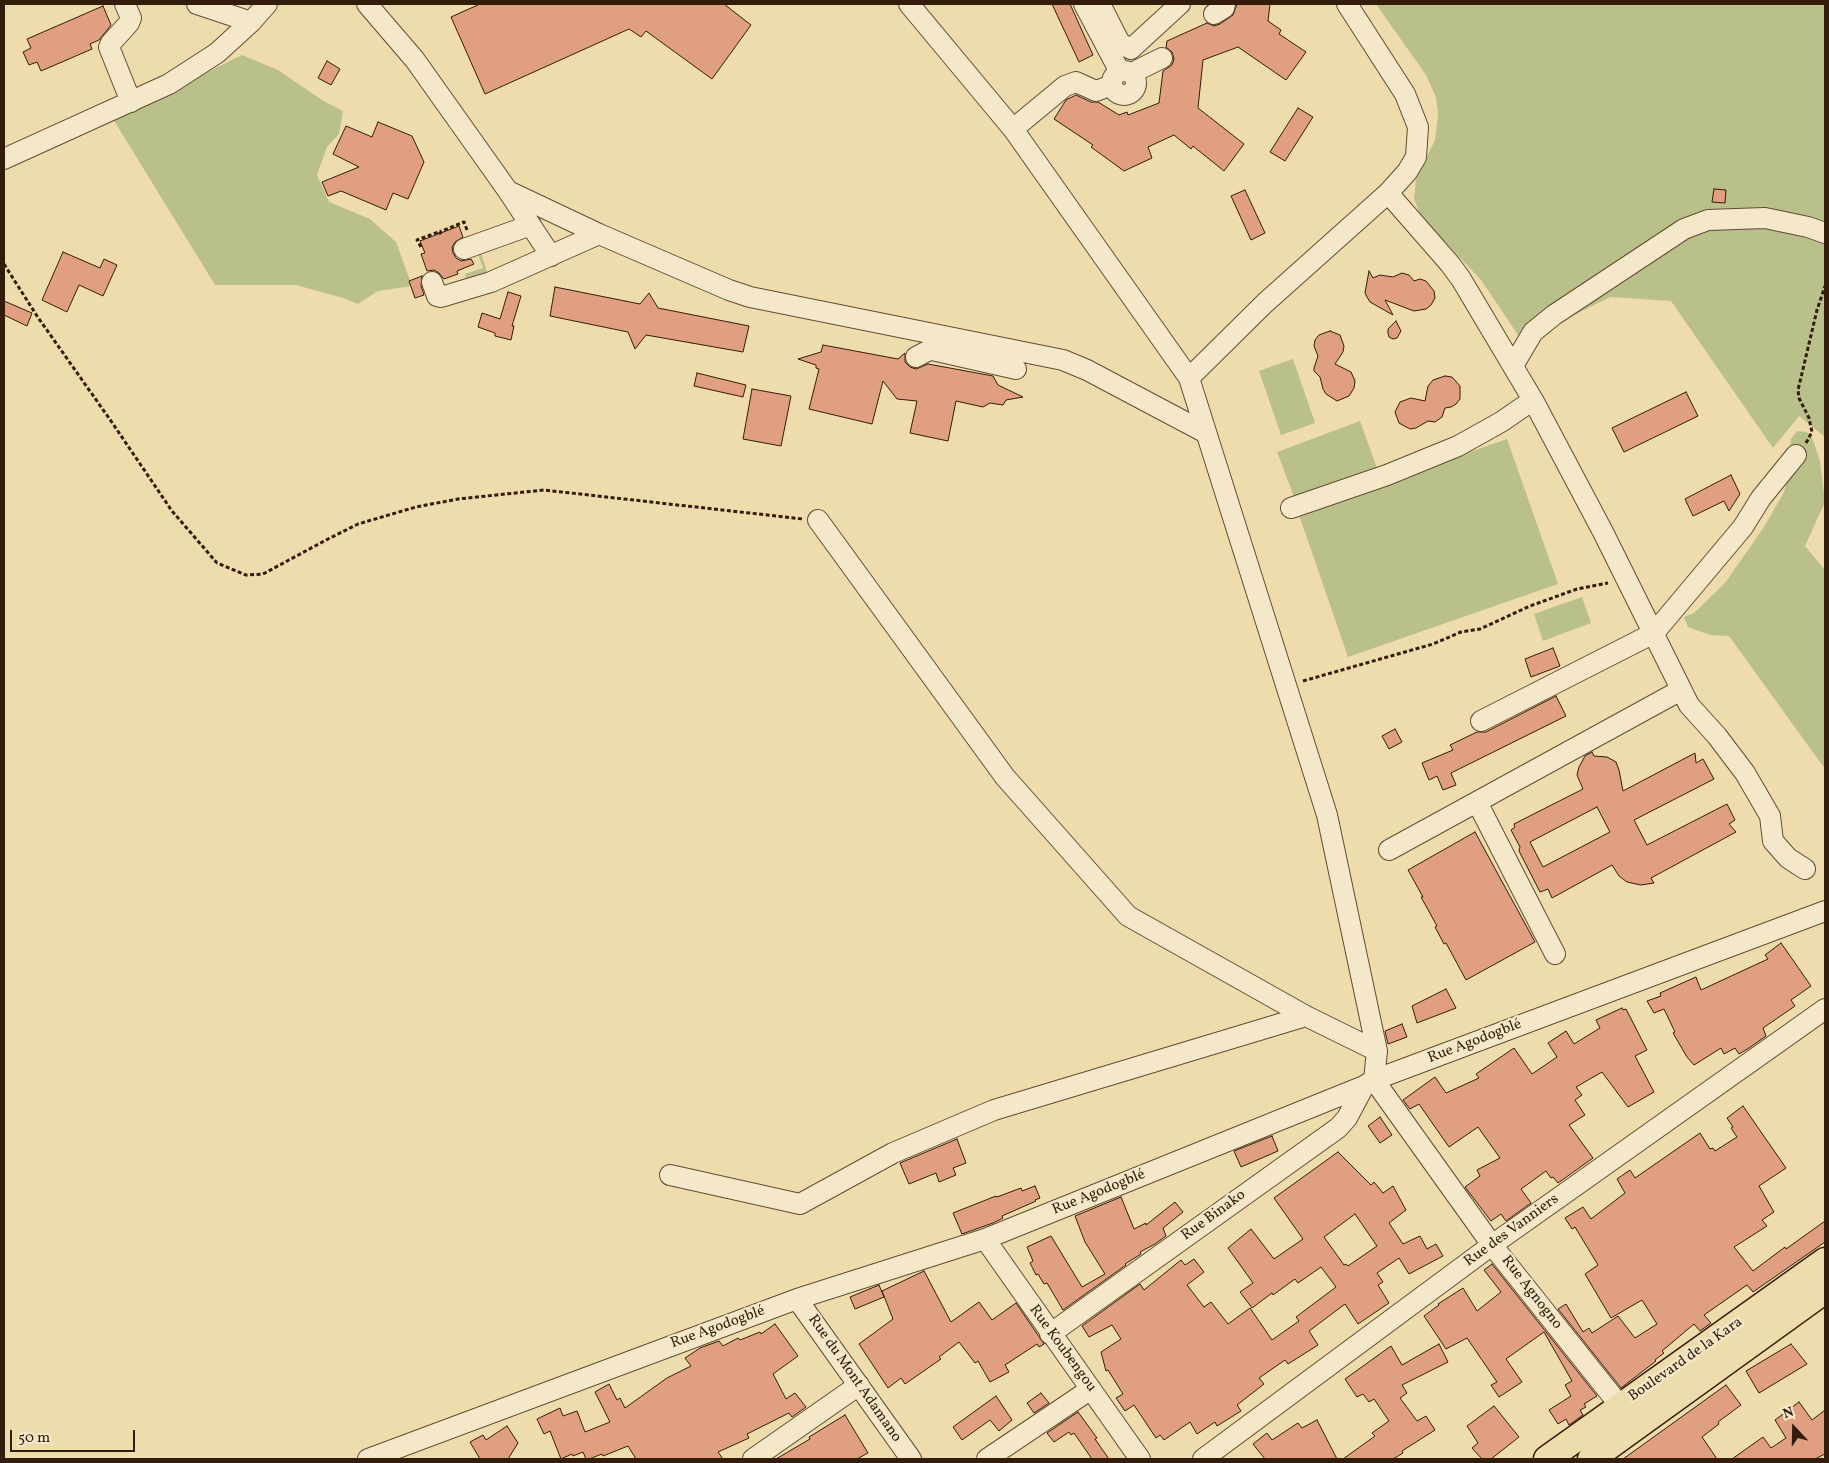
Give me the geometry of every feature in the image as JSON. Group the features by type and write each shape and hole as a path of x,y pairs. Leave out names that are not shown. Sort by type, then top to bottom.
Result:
{"main road":[{"name":"Boulevard de la Kara","path":"1547,1459 1617,1402 1825,1261"},
{"name":"Boulevard de la Kara","path":"1591,1459 1825,1290"}],"street":[{"path":"125,4 131,18 109,47 131,102"},
{"path":"197,4 251,22"},
{"path":"4,159 169,84 218,53 267,4"},
{"path":"367,4 415,60 508,191 551,256"},
{"path":"908,4 1013,129 1189,378 1327,815 1378,1051 1369,1083"},
{"path":"1084,4 1122,78"},
{"path":"1100,4 1120,43 1131,49 1180,4"},
{"path":"1189,378 1265,303 1393,187 1416,157 1418,127 1405,94 1347,4"},
{"path":"1013,129 1065,86 1076,82 1096,91 1158,60 1142,39"},
{"path":"1393,187 1407,216 1461,279 1533,400 1603,532 1689,705 1717,736 1745,773 1770,816 1773,841 1788,858 1805,869"},
{"path":"508,191 599,234 729,290 750,297 939,341 1063,360 1096,375 1206,433"},
{"path":"1513,366 1533,332 1554,315 1684,229 1708,220 1765,218 1808,227 1825,233"},
{"path":"464,249 531,225"},
{"path":"432,282 437,296 441,297 490,282 599,234"},
{"path":"916,357 939,341"},
{"path":"939,341 936,351 1016,369"},
{"path":"1291,508 1387,474 1458,446 1501,422 1533,400"},
{"path":"1481,721 1654,633 1738,533 1761,498 1796,455"},
{"path":"818,520 1006,777 1128,916 1306,1016 1378,1051"},
{"path":"1389,850 1682,690"},
{"path":"1477,802 1555,954"},
{"name":"Rue Agodogblé","path":"368,1459 401,1454 797,1299 985,1239 1369,1083 1825,912"},
{"name":"Rue des Vanniers","path":"1203,1459 1492,1245 1825,1008"},
{"path":"670,1175 800,1204 893,1153 994,1110 1306,1016"},
{"name":"Rue Agnogno","path":"1369,1083 1492,1245 1617,1402"},
{"name":"Rue Binako","path":"1050,1334 1338,1128 1347,1118 1369,1083"},
{"name":"Rue Koubengou","path":"985,1239 1050,1334 1140,1459"},
{"name":"Rue du Mont Adamano","path":"797,1299 911,1459"},
{"path":"753,1459 859,1385"},
{"path":"987,1459 1091,1389"}],"path":[{"path":"421,247 418,240 442,230"},
{"path":"4,264 37,316 172,511 217,563 246,575 263,574 358,524 408,509 458,498 544,490 818,520"},
{"path":"1796,455 1810,438 1812,432 1809,418 1799,398 1798,390 1817,310 1825,286"},
{"path":"1286,686 1433,644 1461,632 1480,629 1545,600 1577,589 1611,582"}],"green space":[{"path":"1376,4 1825,4 1825,437 1799,416 1773,448 1671,301 1610,297 1522,341 1481,280 1421,216 1414,199 1416,179 1435,140 1438,115 1436,97 1426,75"},
{"path":"242,55 278,70 322,100 343,111 339,134 327,147 317,175 329,202 370,219 396,242 412,286 378,291 358,304 296,285 215,285 113,119"},
{"path":"480,250 488,275 457,286 455,282 466,278 465,274 483,268 477,251"},
{"path":"1293,359 1315,423 1281,435 1259,371"},
{"path":"1360,421 1377,468 1295,499 1277,452"},
{"path":"1797,431 1807,432 1813,440 1820,461 1825,502 1805,546 1825,570 1825,769 1729,636 1710,635 1688,627 1684,617 1694,613 1725,583 1764,527 1784,492 1792,463 1789,453 1791,439"},
{"path":"1507,439 1558,584 1348,657 1298,512"},
{"path":"1582,597 1591,623 1543,641 1534,614"}],"building":[{"path":"480,4 724,4 751,25 712,79 646,31 641,37 629,29 485,94 451,17"},
{"path":"1052,4 1070,4 1093,55 1079,62"},
{"path":"1237,4 1270,4 1268,21 1281,30 1279,34 1306,52 1286,80 1238,47 1203,60 1198,108 1244,144 1224,171 1193,146 1191,149 1174,135 1148,147 1152,158 1124,171 1091,147 1093,145 1054,119 1066,100 1076,95 1091,102 1098,102 1119,115 1127,112 1128,115 1159,103 1163,71 1172,65 1174,59 1172,52 1166,47 1167,41 1207,23 1214,26 1220,24 1233,15"},
{"path":"103,6 111,25 99,40 90,44 92,49 41,71 37,62 29,65 23,52 31,48 27,39"},
{"path":"327,61 340,69 331,85 318,78"},
{"path":"1298,108 1313,117 1285,161 1270,152"},
{"path":"378,122 412,136 424,162 408,199 393,193 386,210 341,191 328,196 322,182 359,167 333,154 346,126 372,137"},
{"path":"1714,189 1726,190 1725,203 1712,202"},
{"path":"1245,190 1265,233 1251,240 1231,196"},
{"path":"459,226 463,237 455,242 452,247 453,253 461,261 471,259 474,264 457,271 458,274 444,279 434,270 427,271 421,254 425,253 420,241"},
{"path":"63,252 100,268 104,259 117,265 103,296 79,285 67,312 42,300"},
{"path":"1369,271 1373,278 1380,275 1393,277 1402,273 1409,275 1414,281 1420,279 1426,281 1434,291 1435,298 1426,309 1414,311 1385,300 1393,315 1370,302 1367,297 1365,293"},
{"path":"422,276 421,286 424,295 415,298 409,281"},
{"path":"555,287 640,304 649,293 658,308 749,326 743,352 646,335 635,349 628,332 550,316"},
{"path":"508,292 521,296 512,326 514,326 511,340 495,336 495,333 478,327 482,313 500,319"},
{"path":"4,301 32,313 27,326 4,315"},
{"path":"1396,321 1401,331 1397,338 1393,339 1389,337 1388,329"},
{"path":"1330,331 1340,335 1344,346 1343,352 1335,364 1351,372 1355,381 1354,388 1349,396 1337,401 1326,394 1320,377 1314,371 1318,356 1314,346 1315,340 1319,335"},
{"path":"823,345 898,359 905,353 905,362 910,367 916,369 928,364 993,376 998,385 1023,397 1006,400 1003,405 990,403 983,407 956,401 948,441 910,433 917,401 897,399 883,381 872,424 809,409 819,369 816,368 816,365 798,359 821,352"},
{"path":"697,373 746,385 743,397 694,386"},
{"path":"1445,376 1452,377 1460,386 1460,399 1456,404 1445,408 1442,417 1435,422 1428,421 1416,428 1410,429 1399,423 1395,412 1400,402 1411,398 1425,401 1428,386 1433,380"},
{"path":"752,389 791,396 781,446 743,439"},
{"path":"1686,392 1698,416 1624,452 1612,428"},
{"path":"1731,475 1740,494 1729,511 1724,501 1693,516 1685,499"},
{"path":"1553,648 1560,666 1531,677 1525,659"},
{"path":"1556,696 1566,716 1451,773 1456,785 1443,790 1437,776 1429,780 1422,763 1453,750 1450,745 1477,732 1486,732"},
{"path":"1395,729 1402,742 1389,749 1382,736"},
{"path":"1592,752 1594,756 1607,757 1616,762 1623,791 1695,753 1696,763 1703,759 1714,779 1634,820 1647,845 1727,804 1735,820 1729,824 1736,832 1651,878 1654,883 1641,885 1627,882 1619,876 1612,865 1552,898 1548,889 1540,892 1519,851 1520,847 1511,830 1515,827 1514,824 1583,789 1577,775 1585,756","holes":["1597,807 1610,832 1543,867 1530,842"]},
{"path":"1475,832 1535,942 1466,980 1435,927 1437,926 1408,870"},
{"path":"1781,943 1811,986 1791,1000 1795,1006 1763,1028 1766,1036 1749,1048 1739,1054 1735,1048 1724,1054 1721,1048 1694,1065 1673,1033 1675,1032 1664,1009 1654,1013 1647,1001 1661,996 1660,993 1696,977 1701,990 1768,959 1765,955"},
{"path":"1446,989 1456,1008 1417,1023 1412,1006"},
{"path":"1622,1008 1623,1010 1626,1009 1647,1050 1635,1056 1654,1092 1628,1107 1602,1072 1576,1087 1582,1095 1575,1100 1585,1115 1569,1125 1593,1158 1558,1183 1546,1171 1521,1189 1531,1203 1506,1221 1501,1214 1491,1221 1465,1187 1480,1176 1477,1170 1500,1158 1478,1127 1449,1147 1419,1104 1410,1109 1403,1100 1435,1077 1446,1093 1479,1078 1476,1074 1514,1048 1532,1074 1557,1057 1548,1043 1566,1031 1574,1044 1600,1028 1596,1020"},
{"path":"1402,1024 1407,1037 1388,1044 1385,1031"},
{"path":"1743,1106 1786,1168 1759,1186 1774,1212 1762,1220 1767,1226 1734,1247 1753,1271 1825,1221 1825,1242 1753,1292 1747,1285 1704,1315 1711,1323 1700,1331 1694,1324 1662,1351 1664,1353 1656,1361 1621,1388 1558,1309 1566,1304 1583,1332 1589,1328 1592,1333 1618,1316 1635,1338 1657,1324 1642,1300 1611,1318 1585,1274 1598,1265 1575,1227 1572,1229 1565,1218 1583,1207 1591,1219 1625,1193 1617,1179 1630,1170 1635,1178 1700,1133 1710,1149 1713,1148 1715,1151 1737,1137 1727,1118"},
{"path":"1380,1117 1392,1135 1380,1143 1368,1126"},
{"path":"1272,1136 1278,1151 1241,1167 1234,1151"},
{"path":"957,1139 966,1163 953,1168 956,1175 939,1182 936,1173 909,1184 900,1163"},
{"path":"1338,1152 1371,1185 1374,1182 1383,1193 1393,1186 1406,1210 1389,1223 1403,1244 1420,1236 1427,1249 1436,1244 1443,1256 1409,1274 1399,1258 1377,1273 1383,1282 1378,1285 1389,1303 1358,1324 1345,1304 1309,1331 1318,1345 1288,1364 1285,1360 1259,1378 1264,1384 1237,1405 1241,1411 1217,1426 1215,1422 1197,1434 1190,1422 1164,1440 1160,1435 1156,1438 1134,1405 1125,1411 1116,1398 1123,1394 1108,1370 1106,1371 1101,1352 1121,1339 1112,1325 1089,1337 1082,1326 1140,1284 1144,1290 1181,1260 1185,1265 1194,1259 1204,1272 1187,1285 1204,1307 1211,1302 1228,1324 1250,1308 1272,1340 1299,1321 1296,1317 1336,1287 1321,1267 1298,1283 1295,1279 1252,1308 1240,1292 1253,1283 1228,1248 1251,1229 1274,1259 1303,1239 1274,1198","holes":["1355,1214 1377,1246 1348,1266 1344,1265 1324,1237"]},
{"path":"1035,1186 1040,1198 1036,1201 1002,1216 1003,1218 993,1223 962,1234 953,1213 996,1196 1021,1188 1022,1191"},
{"path":"1121,1197 1134,1229 1146,1223 1146,1225 1175,1202 1183,1212 1163,1228 1166,1236 1140,1252 1141,1254 1063,1310 1047,1283 1044,1284 1038,1274 1036,1275 1030,1263 1033,1261 1027,1247 1051,1236 1082,1287 1105,1274 1085,1242 1075,1216"},
{"path":"1492,1264 1597,1396 1584,1404 1586,1407 1580,1410 1583,1415 1569,1425 1566,1419 1558,1424 1549,1410 1571,1396 1565,1385 1572,1381 1544,1332 1506,1359 1522,1382 1499,1397 1491,1385 1497,1382 1467,1338 1446,1349 1424,1316 1438,1304 1463,1288 1477,1311 1501,1292 1484,1270"},
{"path":"924,1271 951,1322 979,1302 992,1320 1016,1303 1044,1344 1039,1347 1037,1344 1005,1365 1009,1372 990,1382 978,1361 975,1363 959,1342 939,1357 941,1359 905,1384 901,1378 888,1388 859,1344 893,1319 882,1291"},
{"path":"879,1285 884,1297 855,1309 850,1297"},
{"path":"775,1324 798,1356 773,1374 786,1399 795,1393 806,1407 792,1417 789,1413 747,1434 749,1438 718,1452 723,1459 636,1459 628,1446 603,1456 602,1454 589,1459 586,1459 583,1452 561,1459 550,1431 544,1434 537,1419 560,1408 563,1416 577,1411 585,1432 610,1422 595,1392 609,1384 617,1400 620,1398 625,1408 667,1378 691,1366 685,1358 700,1348 719,1341 723,1346 738,1338 740,1340 760,1332 761,1334"},
{"path":"1439,1344 1448,1362 1402,1385 1407,1393 1400,1398 1417,1421 1426,1416 1435,1430 1393,1459 1343,1459 1375,1436 1372,1433 1389,1421 1374,1399 1369,1402 1363,1394 1357,1397 1345,1379 1391,1346 1402,1365"},
{"path":"1791,1344 1807,1364 1759,1393 1746,1371"},
{"path":"1726,1385 1741,1405 1702,1437 1717,1459 1623,1459"},
{"path":"1041,1393 1049,1403 1034,1413 1027,1403"},
{"path":"996,1396 1012,1420 999,1431 990,1420 962,1440 953,1427"},
{"path":"1799,1402 1812,1420 1825,1410 1825,1454 1815,1459 1732,1459 1763,1437 1771,1448 1786,1438 1775,1420"},
{"path":"1494,1406 1519,1437 1491,1459 1482,1459 1472,1448 1478,1443 1467,1426"},
{"path":"1078,1412 1097,1438 1095,1439 1109,1459 1092,1459 1074,1433 1071,1435 1069,1432 1054,1442 1047,1433"},
{"path":"845,1415 868,1453 857,1459 776,1459 810,1439 809,1437"},
{"path":"1317,1420 1337,1459 1265,1459 1253,1444 1267,1433 1272,1440 1298,1423 1302,1428"},
{"path":"507,1426 518,1443 508,1459 480,1459 470,1442 483,1435 486,1440"}]}
